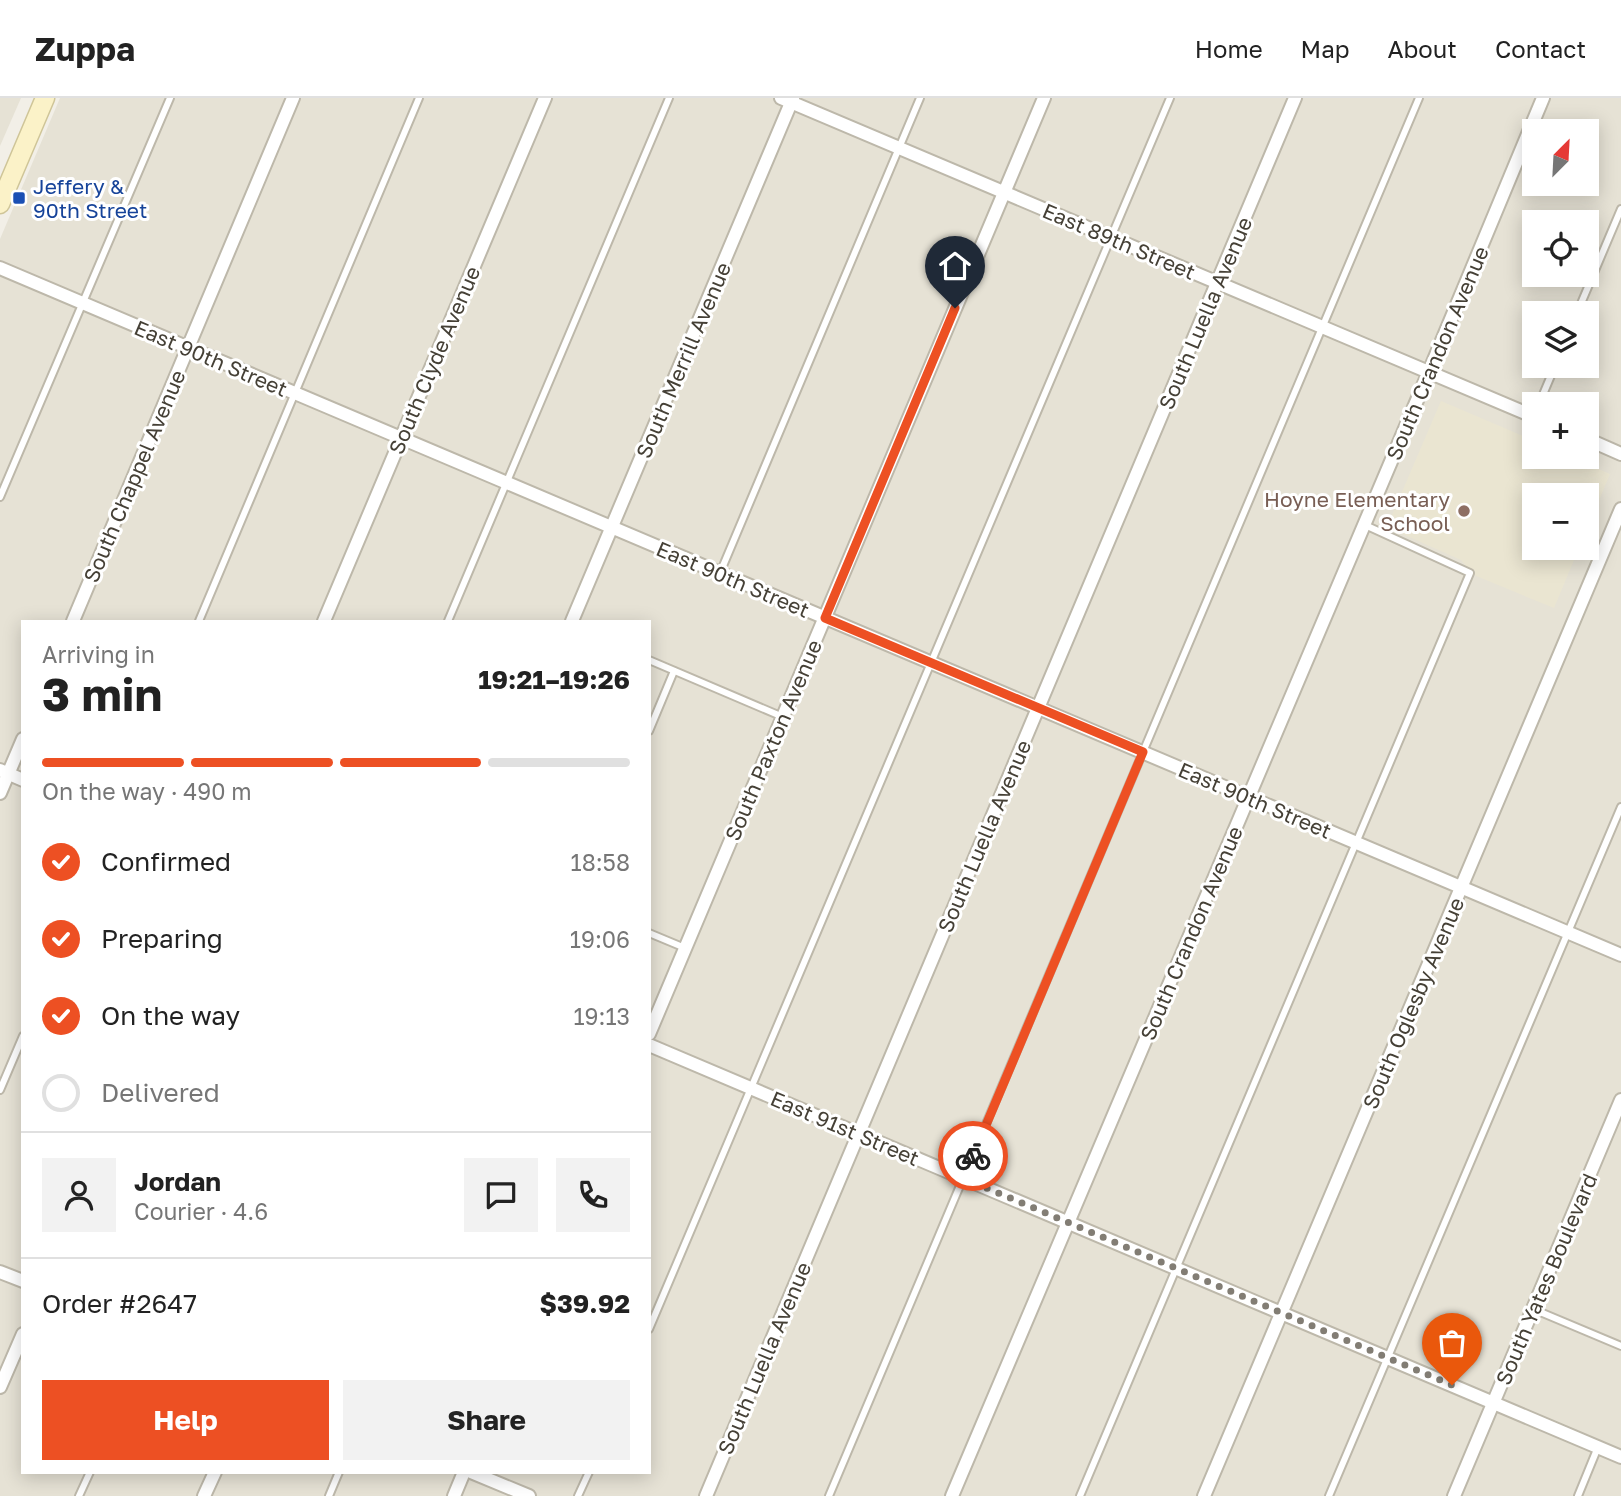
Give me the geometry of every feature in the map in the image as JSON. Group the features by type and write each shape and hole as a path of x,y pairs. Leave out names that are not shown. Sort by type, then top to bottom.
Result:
{"main road":[{"path":"0,204 45,98"}],"street":[{"name":"South Chappel Avenue","path":"72,620 293,98"},
{"name":"South Clyde Avenue","path":"324,620 545,98"},
{"name":"South Paxton Avenue","path":"651,1029 1044,98"},
{"name":"South Luella Avenue","path":"706,1496 1295,98"},
{"name":"South Crandon Avenue","path":"952,1496 1543,98"},
{"name":"East 89th Street","path":"788,99 1217,283 1522,408"},
{"name":"South Merrill Avenue","path":"572,620 788,99"},
{"name":"East 90th Street","path":"0,268 1621,954"},
{"path":"1599,444 1621,454"},
{"name":"South Oglesby Avenue","path":"1204,1496 1621,509"},
{"path":"0,793 4,772 21,742"},
{"path":"4,772 21,779"},
{"name":"East 91st Street","path":"651,1046 1621,1457"},
{"name":"South Yates Boulevard","path":"1454,1496 1621,1100"},
{"path":"0,1272 21,1280"},
{"path":"0,1387 21,1339"},
{"path":"204,1496 214,1474"},
{"path":"454,1496 463,1474"},
{"path":"476,1474 529,1496"}],"lane":[{"path":"0,497 170,98"},
{"path":"199,620 419,98"},
{"path":"448,620 669,98"},
{"path":"720,573 920,98"},
{"path":"651,1324 1170,98"},
{"path":"829,1496 1419,98"},
{"path":"1582,301 1621,209"},
{"path":"1080,1496 1470,573 1364,524"},
{"path":"651,661 783,717"},
{"path":"651,727 674,671"},
{"path":"1329,1496 1621,807"},
{"path":"651,934 685,948"},
{"path":"0,1090 21,1041"},
{"path":"1533,1309 1621,1346"},
{"path":"1578,1496 1598,1447"},
{"path":"79,1496 89,1474"},
{"path":"329,1496 338,1474"},
{"path":"578,1496 588,1474"}],"shaded area":[{"path":"0,98 21,98 0,146"},
{"path":"60,98 1621,98 1621,1496 0,1496 0,239"},
{"name":"Hoyne Elementary School","path":"1441,401 1522,435 1522,469 1599,469 1610,474 1599,500 1599,483 1522,483 1522,560 1574,560 1554,608 1474,575 1461,560 1387,527"}],"way so far":[{"path":"973,1156 963,1178 1452,1385"}],"place":[{"name":"Jeffery & 90th Street","path":"19,198"},
{"name":"Hoyne Elementary School","path":"1464,511"}],"route":[{"path":"955,308 825,618 1143,752 973,1156"}]}
